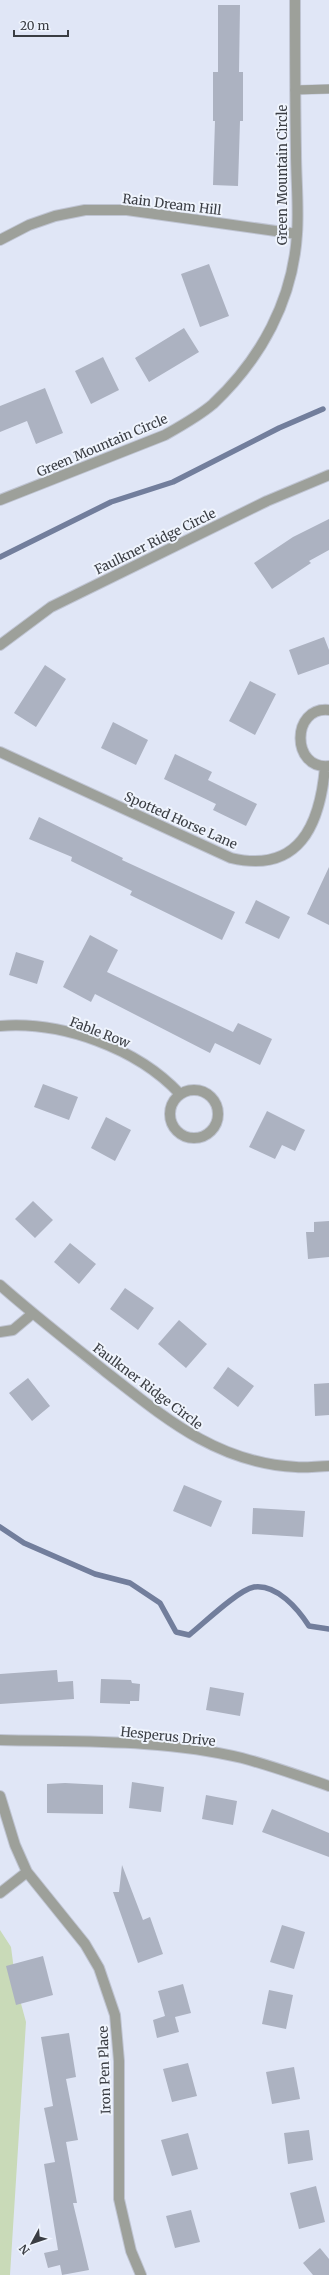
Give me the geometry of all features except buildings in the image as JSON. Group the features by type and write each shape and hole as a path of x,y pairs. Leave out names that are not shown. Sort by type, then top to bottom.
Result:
{"street":[{"name":"Green Mountain Circle","path":"0,500 165,435 212,404 255,358 269,334 291,275 297,234 294,0"},
{"name":"Rain Dream Hill","path":"0,240 35,223 84,210 127,210 297,234"},
{"name":"Faulkner Ridge Circle","path":"0,645 51,607 273,498 329,475"},
{"name":"Spotted Horse Lane","path":"0,752 231,858 249,862 264,862 280,857 294,848 308,834 323,794 327,767 314,763 305,755 300,744 300,732 305,722 314,713 329,710"},
{"name":"Fable Row","path":"0,1026 46,1027 85,1038 116,1050 151,1068 168,1081 180,1094"},
{"path":"192,1089 200,1090 208,1094 216,1102 218,1114 215,1127 204,1136 190,1137 177,1130 170,1115 172,1104 180,1094 192,1089"},
{"name":"Faulkner Ridge Circle","path":"0,1285 32,1314 161,1415 199,1440 261,1463 296,1467 329,1466"},
{"path":"0,1332 13,1330 32,1314"},
{"name":"Hesperus Drive","path":"0,1740 128,1743 186,1749 241,1758 329,1786"},
{"name":"Iron Pen Place","path":"0,1796 15,1845 27,1872 85,1944 99,1968 115,2015 119,2062 120,2199 131,2251 141,2275"},
{"path":"0,1892 27,1872"}],"lane":[{"path":"295,90 329,89"}],"green space":[{"path":"0,1930 11,1947 16,1985 26,2022 10,2275 0,2275"}],"waterway":[{"path":"0,557 111,502 173,482 279,428 323,409"},
{"path":"0,1527 24,1543 95,1574 130,1583 160,1603 176,1632 189,1635 239,1594 254,1587 271,1589 279,1594 293,1605 309,1626 329,1629"}]}
